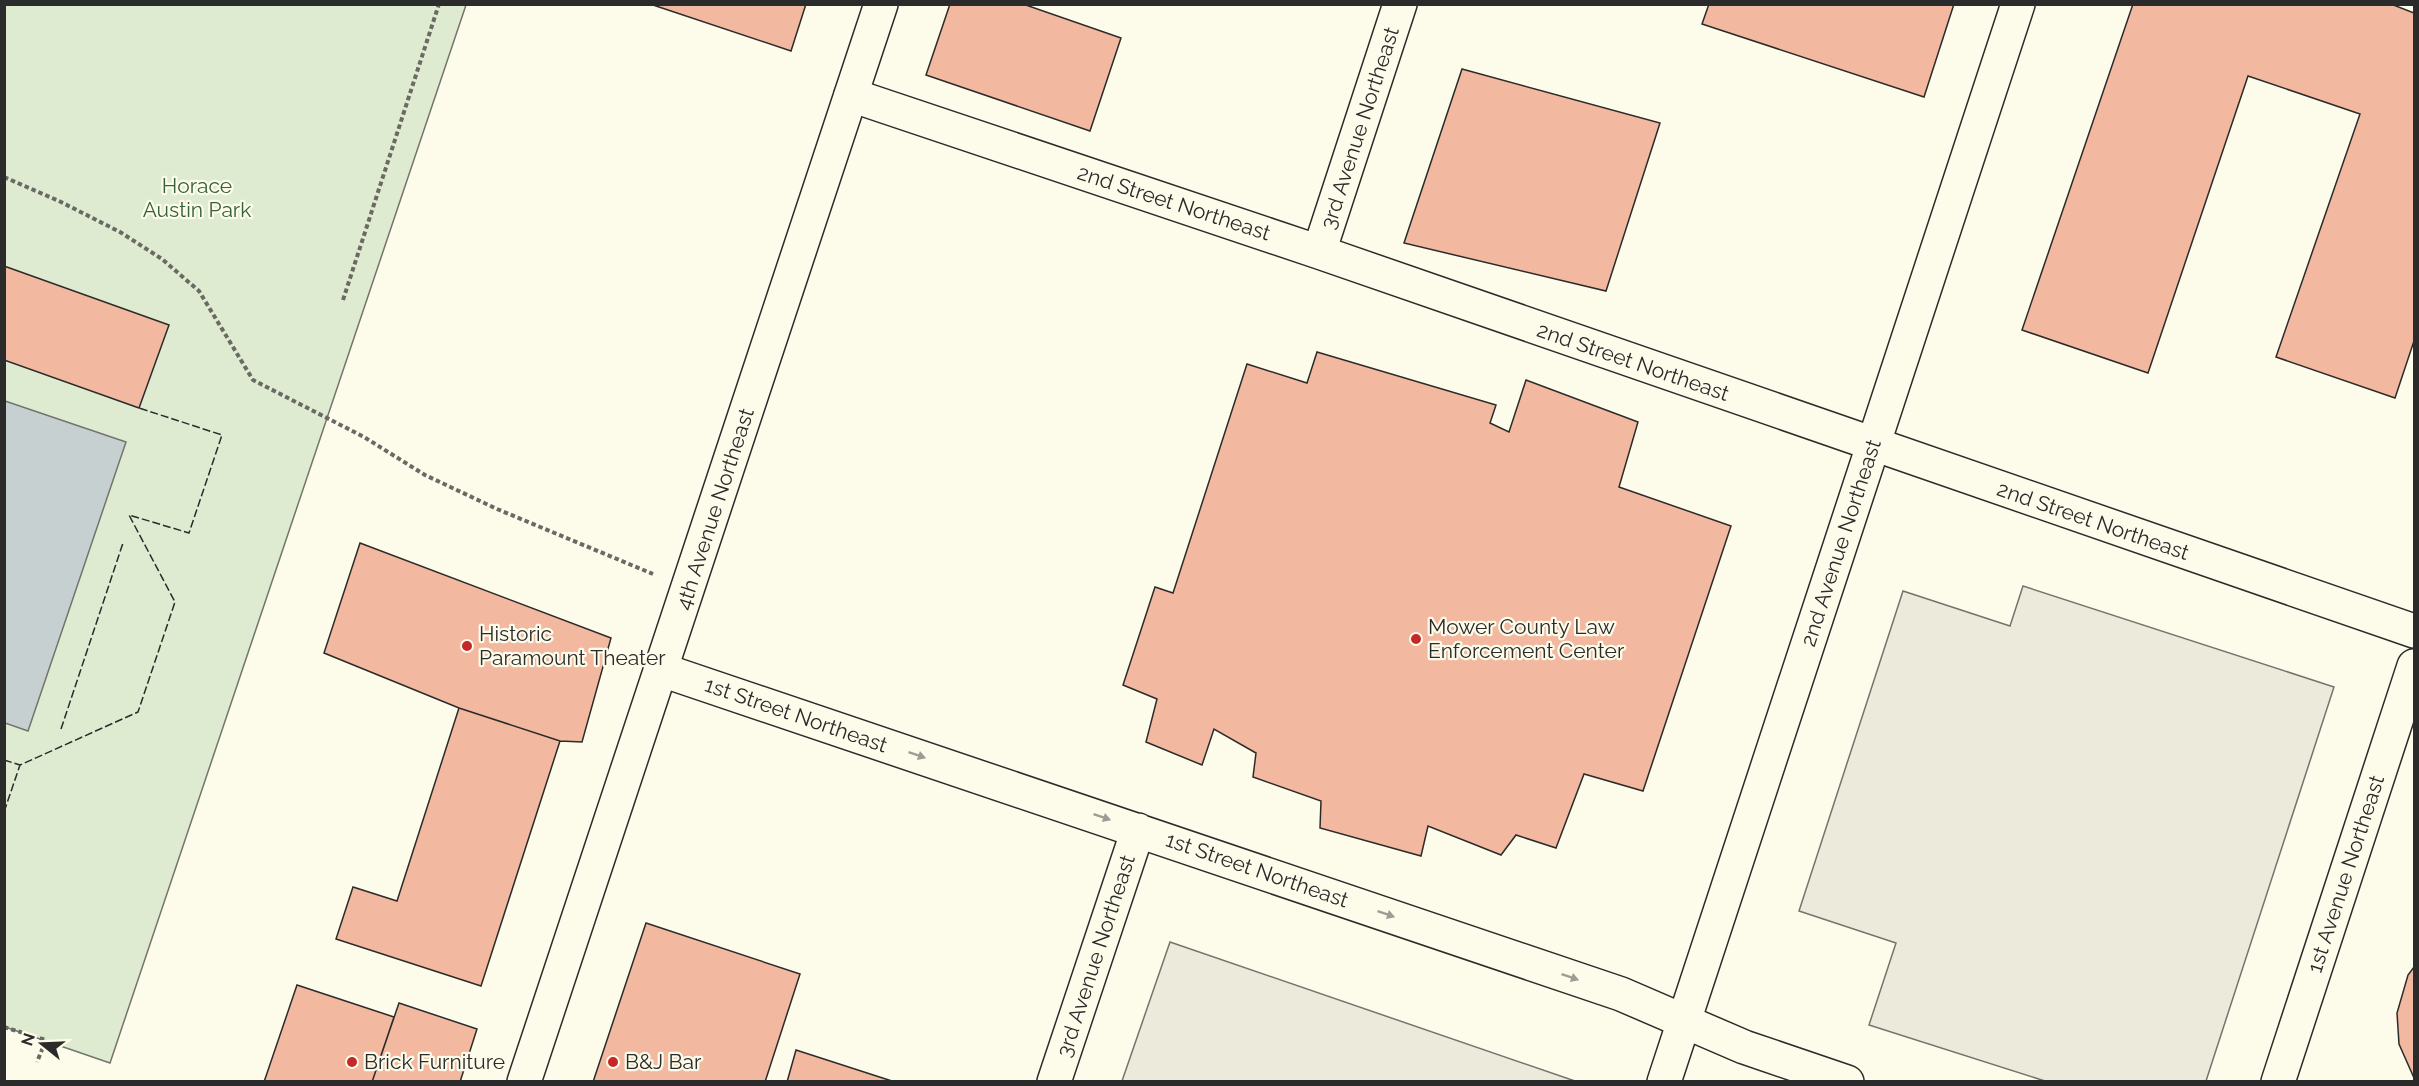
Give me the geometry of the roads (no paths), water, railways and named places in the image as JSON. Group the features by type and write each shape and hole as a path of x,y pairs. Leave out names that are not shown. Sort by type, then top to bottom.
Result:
{"street":[{"name":"4th Avenue Northeast","path":"524,1082 881,4"},
{"name":"3rd Avenue Northeast","path":"1319,252 1400,4"},
{"name":"2nd Avenue Northeast","path":"1664,1082 2018,4"},
{"name":"2nd Street Northeast","path":"851,95 1319,252 2415,631"},
{"name":"1st Avenue Northeast","path":"2278,1082 2415,666"},
{"name":"1st Street Northeast","path":"662,670 1621,994 1744,1047 1847,1082"},
{"name":"3rd Avenue Northeast","path":"1054,1082 1138,830"}],"place":[{"name":"Mower County Law Enforcement Center","path":"1416,639"},
{"name":"Historic Paramount Theater","path":"467,646"},
{"name":"Brick Furniture","path":"352,1062"},
{"name":"B&J Bar","path":"613,1062"}],"park label":[{"name":"Horace Austin Park","path":"197,198"}]}
